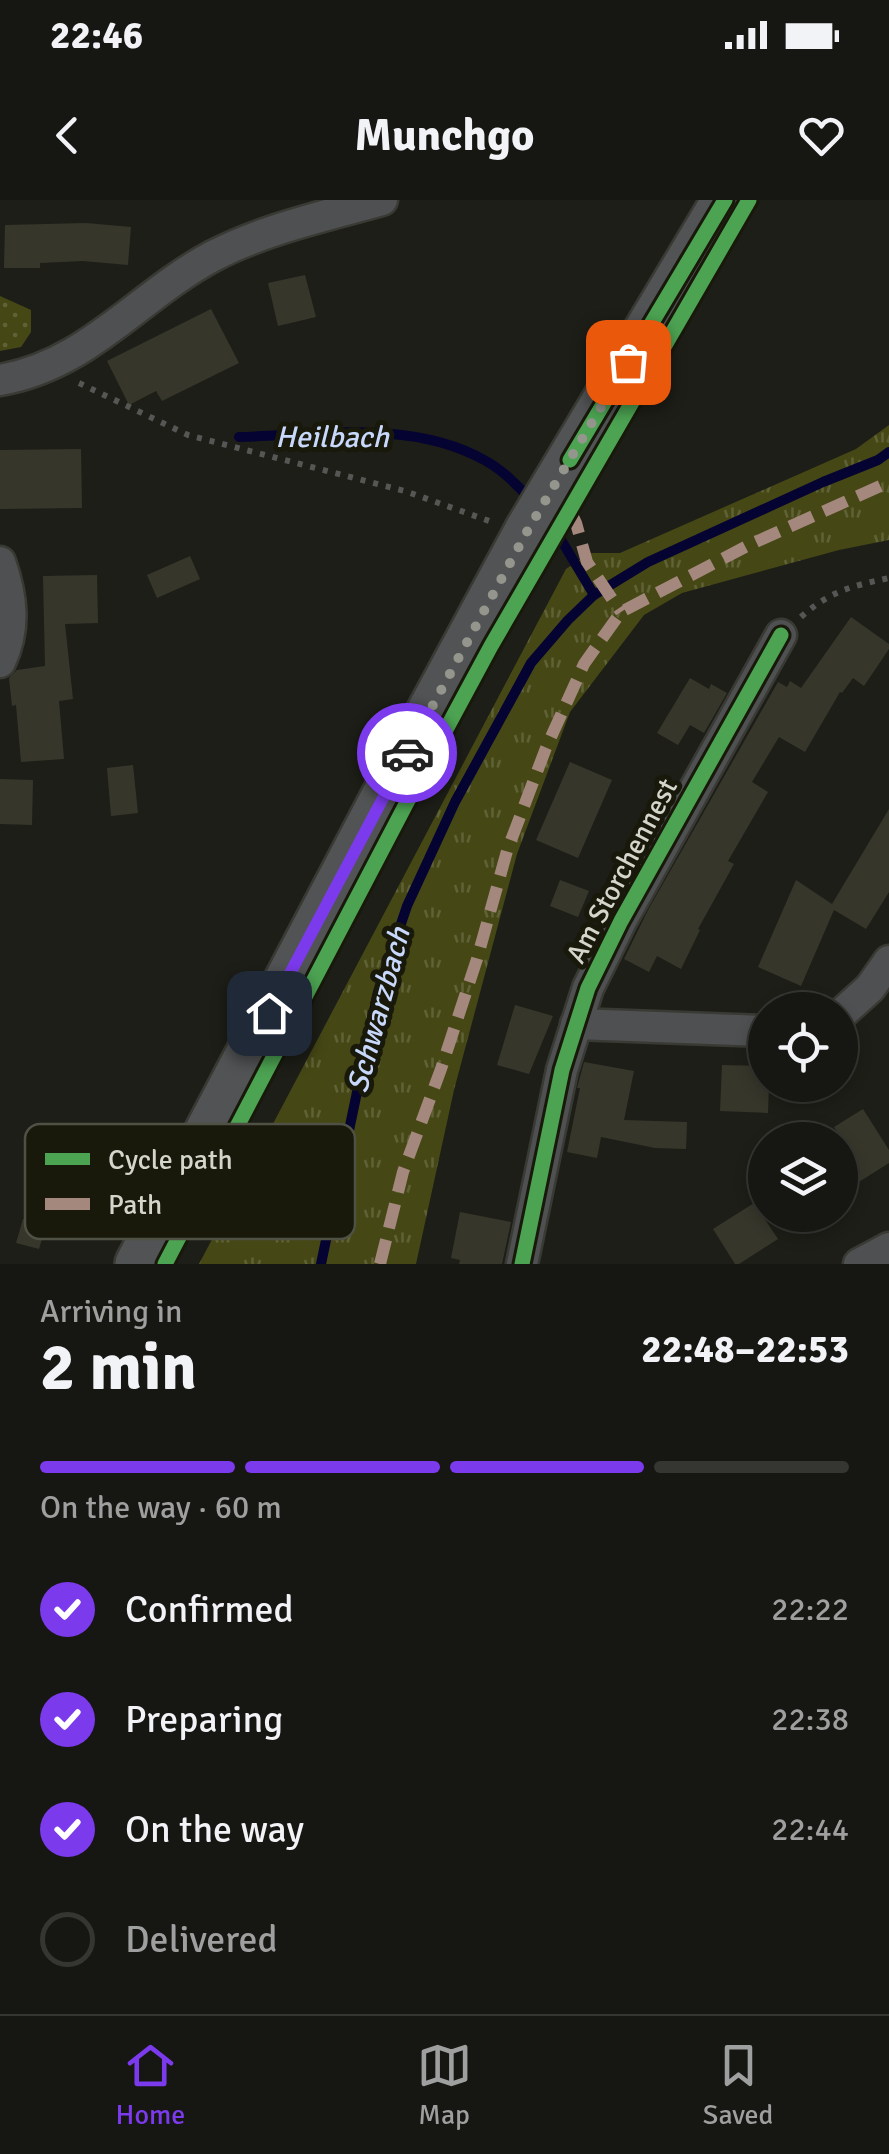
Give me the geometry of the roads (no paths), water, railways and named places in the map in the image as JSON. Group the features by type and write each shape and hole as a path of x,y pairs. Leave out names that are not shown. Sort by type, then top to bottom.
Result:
{"main road":[{"path":"212,1124 528,531 725,200"},
{"path":"138,1264 151,1239"}],"street":[{"path":"0,380 47,368 88,345 180,276 214,256 255,237 382,200"},
{"path":"0,562 12,610 7,648 0,662"},
{"name":"Am Storchennest","path":"522,1264 562,1070 588,988 781,635"},
{"path":"858,999 889,961"},
{"path":"576,1024 748,1031"},
{"path":"859,1264 889,1248"}],"waterway":[{"name":"Heilbach","path":"239,437 366,432 428,439 486,461 533,502"},
{"name":"Schwarzbach","path":"350,1124 378,992 407,906 455,802 531,663 594,595 648,562 889,452"},
{"name":"Heilbach","path":"548,518 594,595"},
{"name":"Schwarzbach","path":"321,1264 326,1239"}]}
